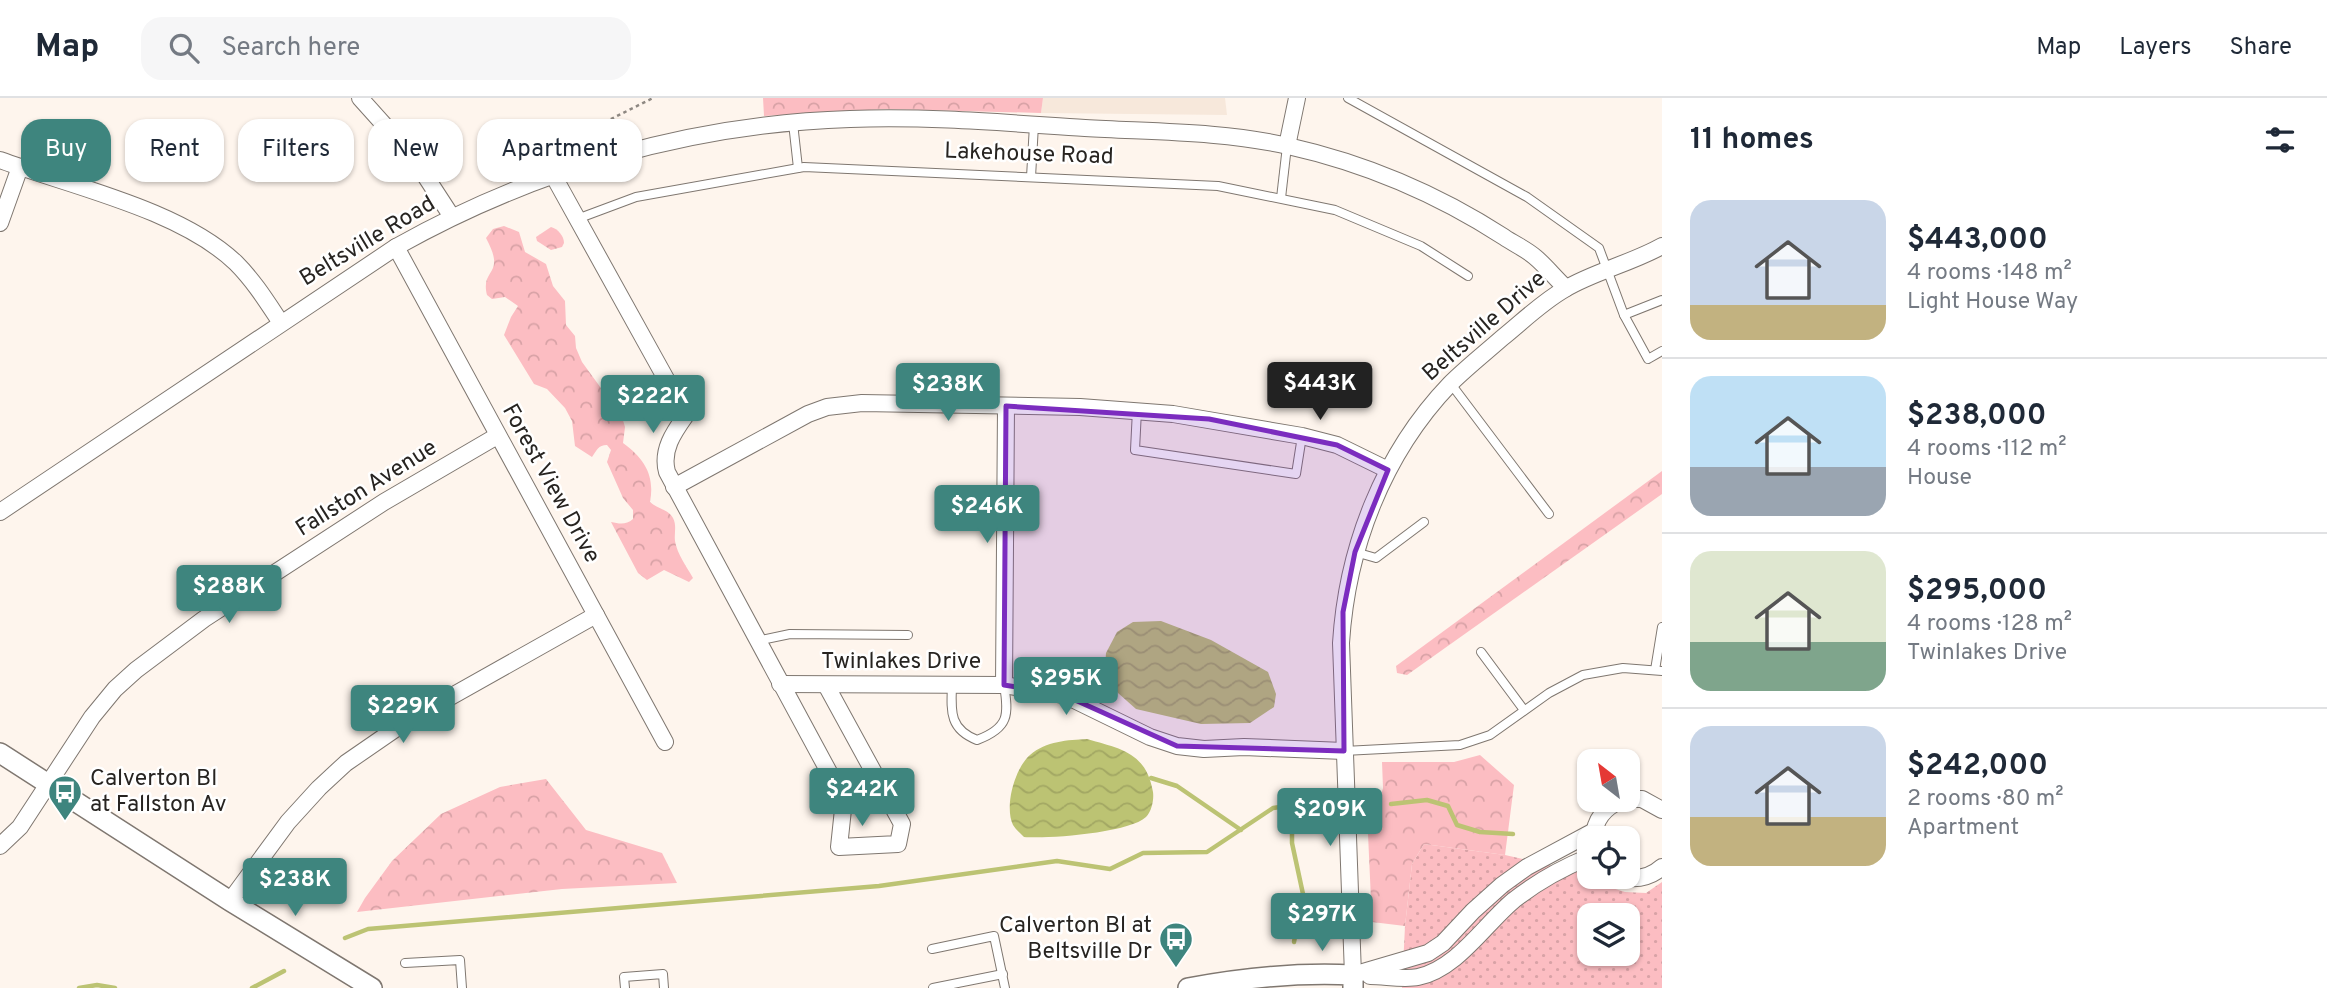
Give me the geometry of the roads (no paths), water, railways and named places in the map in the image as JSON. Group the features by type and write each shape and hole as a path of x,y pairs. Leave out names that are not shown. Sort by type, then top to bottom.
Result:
{"street":[{"path":"360,98 413,157 453,217"},
{"path":"1287,146 1297,98"},
{"name":"Beltsville Road","path":"642,148 708,134 793,122 890,118 1212,135 1287,146 1362,168 1471,215 1535,257 1566,288"},
{"path":"0,160 132,205 195,233 220,250 244,272 281,323"},
{"path":"0,223 20,167"},
{"name":"Beltsville Road","path":"0,512 396,247 453,217 536,182"},
{"path":"557,182 686,415 665,456 667,472 844,800 839,847 898,844 902,824 826,685"},
{"name":"Beltsville Drive","path":"1353,982 1341,643 1343,612 1355,552 1366,518 1388,470 1408,437 1451,383 1542,305 1566,288 1662,246"},
{"name":"Forest View Drive","path":"396,247 665,742"},
{"path":"674,487 808,414 827,407 862,403 1137,410 1302,436 1337,445 1388,470"},
{"path":"1004,685 1006,406"},
{"name":"Fallston Avenue","path":"0,846 20,827 92,717 115,689 136,670 205,619 361,517 497,436"},
{"path":"230,901 288,822 319,788 346,764 404,723 596,615"},
{"name":"Twinlakes Drive","path":"780,684 1004,685 1064,695 1150,737 1177,746 1204,749 1244,747 1344,751"},
{"path":"0,753 230,901 372,988"},
{"path":"1640,801 1651,802 1662,810"},
{"path":"1353,982 1428,953 1443,943 1473,911 1527,867 1577,842"},
{"path":"1188,988 1324,973 1353,982 1417,978 1437,971 1455,958 1487,925 1538,883 1577,862"},
{"path":"1640,877 1662,867"},
{"path":"1473,911 1487,925"},
{"path":"1290,975 1309,988"}],"lane":[{"path":"1348,98 1527,197 1599,248 1625,315 1648,359 1662,351"},
{"path":"793,122 798,168"},
{"path":"1031,177 1034,125"},
{"path":"1281,198 1287,146"},
{"name":"Lakehouse Road","path":"577,219 636,197 798,168 1218,186 1335,210 1421,246 1468,276"},
{"path":"1625,315 1662,300"},
{"path":"1451,383 1549,514"},
{"path":"1137,410 1135,450 1296,474 1302,436"},
{"path":"1355,552 1376,558 1424,522"},
{"path":"1344,751 1460,745 1490,735 1549,693 1583,675 1623,668 1659,670 1662,627"},
{"path":"757,641 790,634 908,635"},
{"path":"1480,652 1524,710"},
{"path":"951,685 951,712 956,724 965,735 977,740 991,735 1005,722 1008,708 1004,685"},
{"path":"932,949 994,936 1006,988"},
{"path":"405,963 460,960 462,988"},
{"path":"933,988 1003,974"},
{"path":"625,988 624,977 663,975 664,988"}],"water":[{"path":"1161,621 1211,640 1268,672 1276,694 1274,707 1250,723 1201,724 1136,709 1118,693 1105,671 1106,653 1117,632 1133,622"},
{"path":"1087,739 1130,754 1145,768 1153,795 1148,814 1137,823 1106,831 1069,836 1024,837 1013,825 1010,798 1025,761 1036,750 1050,744"}],"waterway":[{"path":"1151,778 1177,786 1241,830"},
{"path":"1391,804 1427,800 1448,806 1457,825 1480,832 1513,834"},
{"path":"345,938 368,929 879,886 1057,861 1110,869 1143,853 1207,852 1273,808 1323,801"},
{"path":"1292,806 1292,843 1303,894 1294,942"},
{"path":"252,988 284,971"},
{"path":"79,988 97,985 115,988"}],"place":[{"name":"Calverton Bl at Fallston Av","path":"65,822"},
{"name":"Calverton Bl at Beltsville Dr","path":"1176,969"}]}
